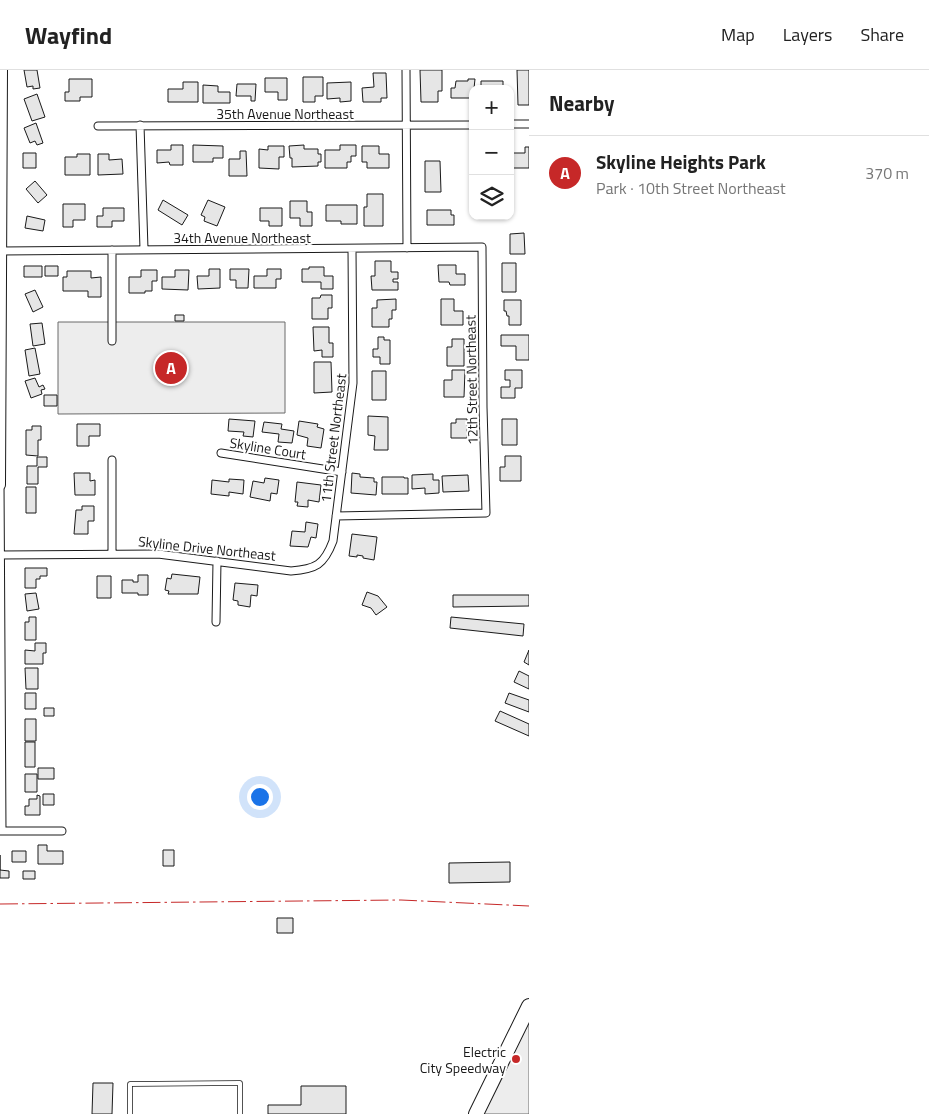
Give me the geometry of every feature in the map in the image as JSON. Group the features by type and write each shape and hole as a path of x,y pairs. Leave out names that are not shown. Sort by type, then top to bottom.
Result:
{"highway":[{"path":"476,1114 529,1006"}],"street":[{"path":"2,70 0,422 1,831 62,831"},
{"path":"406,70 407,248"},
{"name":"35th Avenue Northeast","path":"98,126 469,124"},
{"path":"514,124 529,124"},
{"path":"140,125 144,249"},
{"name":"34th Avenue Northeast","path":"1,251 482,247"},
{"name":"12th Street Northeast","path":"336,516 486,513 482,247"},
{"name":"11th Street Northeast","path":"319,565 327,556 333,541 353,383 352,249"},
{"path":"112,250 112,341"},
{"name":"Skyline Court","path":"221,453 342,472"},
{"path":"112,460 112,554"},
{"name":"Skyline Drive Northeast","path":"0,555 158,554 291,571 310,570 319,565"},
{"path":"216,622 217,561"}],"lane":[{"path":"130,1114 130,1084 240,1083 240,1114"}],"shaded area":[{"path":"58,322 285,322 285,413 58,414"},
{"name":"Electric City Speedway","path":"529,1004 529,1114 476,1114"}],"building":[{"path":"24,70 37,70 40,88 33,89 33,86 27,87"},
{"path":"420,70 442,70 442,91 438,91 438,102 421,102"},
{"path":"517,70 529,70 529,105 518,105"},
{"path":"373,73 386,73 387,98 381,98 381,102 363,102 362,88 374,87"},
{"path":"303,77 323,77 323,96 315,96 315,102 303,102"},
{"path":"265,78 287,78 287,100 278,100 278,92 265,92"},
{"path":"69,79 92,79 92,97 80,97 80,101 65,101 65,92 69,92"},
{"path":"468,79 475,79 474,85 469,85 469,98 451,98 451,88 455,88 456,81 468,81"},
{"path":"481,81 503,81 503,85 481,85"},
{"path":"183,82 198,82 198,102 168,102 168,89 183,89"},
{"path":"351,82 351,101 340,102 340,98 327,99 327,83"},
{"path":"237,84 256,84 255,101 251,101 251,96 236,96"},
{"path":"203,85 218,86 218,92 230,92 230,103 203,103"},
{"path":"37,94 45,117 32,121 24,99"},
{"path":"36,123 43,143 37,145 35,141 30,143 24,128"},
{"path":"171,145 183,145 183,165 170,165 169,162 157,163 157,150 171,150"},
{"path":"193,145 223,146 223,158 213,158 213,162 193,162"},
{"path":"304,145 304,149 318,149 318,154 321,154 321,162 318,162 318,166 292,167 289,146"},
{"path":"340,145 356,145 356,156 351,156 351,162 347,162 347,168 325,168 325,150 340,150"},
{"path":"268,146 284,146 284,157 279,157 279,169 259,168 259,149 268,150"},
{"path":"362,146 379,146 379,154 389,154 389,168 367,168 367,162 362,162"},
{"path":"525,147 529,147 529,168 514,168 514,153 525,153"},
{"path":"240,151 246,151 247,176 229,176 229,159 240,159"},
{"path":"23,153 36,153 36,168 23,168"},
{"path":"77,154 90,154 90,175 65,175 65,157 77,157"},
{"path":"98,154 109,154 109,160 122,159 123,174 98,175"},
{"path":"425,161 440,161 441,192 425,192"},
{"path":"35,181 47,195 38,203 26,189"},
{"path":"367,194 383,194 383,226 364,226 364,207 367,207"},
{"path":"163,200 188,215 182,225 158,210"},
{"path":"208,200 225,207 217,226 204,221 205,217 201,215"},
{"path":"290,201 307,201 307,212 312,212 312,226 300,226 300,218 290,218"},
{"path":"63,204 85,204 85,220 73,220 73,227 63,227"},
{"path":"326,205 357,205 357,224 341,224 341,221 326,221"},
{"path":"103,208 124,208 124,221 112,221 112,227 97,227 97,216 103,216"},
{"path":"260,208 282,208 282,226 269,226 269,221 260,221"},
{"path":"427,210 451,210 451,215 454,215 454,225 427,225"},
{"path":"27,216 45,220 43,231 25,228"},
{"path":"524,233 525,254 510,254 510,234"},
{"path":"375,261 391,261 391,272 398,272 398,279 393,279 393,282 398,282 398,290 372,290 371,276 375,276"},
{"path":"502,263 516,263 516,292 502,292"},
{"path":"438,265 456,265 456,274 465,274 465,285 450,285 449,282 439,282"},
{"path":"24,266 42,266 42,277 24,277"},
{"path":"45,266 58,266 58,276 45,276"},
{"path":"309,267 324,267 324,276 333,276 333,289 321,289 321,282 302,282 302,269 309,269"},
{"path":"209,269 220,269 220,288 198,289 197,276 209,276"},
{"path":"230,269 249,269 248,288 236,288 236,280 230,280"},
{"path":"267,269 281,269 281,279 276,279 276,288 254,288 254,276 267,276"},
{"path":"141,270 157,270 157,281 152,281 152,291 129,293 129,277 141,277"},
{"path":"175,270 189,270 188,290 162,289 162,277 175,277"},
{"path":"67,271 91,271 91,278 101,277 101,297 88,297 88,291 63,291 63,277 67,277"},
{"path":"35,290 43,307 33,312 25,294"},
{"path":"321,295 332,295 332,308 328,308 328,319 312,319 312,298 320,298"},
{"path":"396,299 396,310 392,310 392,319 389,319 389,327 372,327 372,308 377,308 377,300"},
{"path":"441,299 454,299 454,311 463,311 463,325 441,325"},
{"path":"504,300 521,300 521,325 509,325 509,316 504,311"},
{"path":"175,315 184,315 184,321 175,321"},
{"path":"42,323 45,344 33,346 30,324"},
{"path":"313,327 329,327 329,343 333,343 333,357 322,357 322,350 314,351"},
{"path":"501,335 529,335 529,360 516,360 516,346 501,346"},
{"path":"378,337 390,340 390,364 380,364 380,357 373,357 373,349 378,349"},
{"path":"452,339 464,339 464,366 447,366 447,347 452,347"},
{"path":"35,348 40,374 29,376 25,350"},
{"path":"314,362 331,362 332,392 314,393"},
{"path":"452,370 465,370 464,397 444,397 444,380 452,380"},
{"path":"505,370 522,370 522,388 515,388 515,398 501,398 501,387 510,387 510,380 505,380"},
{"path":"372,371 386,371 386,400 372,400"},
{"path":"35,378 39,387 43,385 45,389 41,390 42,394 31,398 25,381"},
{"path":"44,395 57,395 57,406 44,406"},
{"path":"368,416 388,417 388,450 374,450 375,436 368,435"},
{"path":"229,419 255,421 253,437 243,436 244,432 228,431"},
{"path":"456,419 467,419 467,438 451,438 451,423 456,423"},
{"path":"502,419 517,419 517,445 502,445"},
{"path":"299,421 318,424 317,427 324,429 321,448 307,446 308,438 297,435"},
{"path":"264,422 282,424 281,429 294,431 292,443 278,442 279,434 262,432"},
{"path":"77,424 100,424 100,436 89,436 89,446 77,446"},
{"path":"32,426 41,426 41,440 38,440 38,456 26,455 26,430 32,430"},
{"path":"505,456 521,456 521,481 500,481 500,467 505,467"},
{"path":"37,457 47,457 47,467 38,467 38,484 27,484 27,466 37,466"},
{"path":"74,473 90,473 90,481 95,480 95,495 75,495"},
{"path":"352,473 360,474 360,477 374,478 374,482 377,482 376,495 351,493"},
{"path":"433,474 433,480 439,480 439,493 425,494 425,488 412,489 412,475"},
{"path":"468,475 469,491 443,492 442,476"},
{"path":"382,477 408,478 408,494 382,494"},
{"path":"265,478 279,480 277,494 271,493 270,501 250,497 253,481 264,483"},
{"path":"229,479 244,480 243,494 229,492 229,496 211,494 212,480 229,482"},
{"path":"297,482 321,485 319,502 308,500 308,507 297,506 298,502 295,502"},
{"path":"26,487 36,487 36,513 26,513"},
{"path":"82,506 94,506 94,521 88,521 88,534 74,534 76,510 82,510"},
{"path":"306,522 318,524 316,538 311,537 308,547 290,546 292,531 305,532"},
{"path":"352,534 377,537 374,560 357,555 357,557 349,556"},
{"path":"25,568 47,568 47,576 40,576 40,579 36,579 36,588 25,588"},
{"path":"172,574 200,577 198,594 168,594 169,591 165,590 167,578 171,579"},
{"path":"138,575 148,575 148,595 122,593 122,580 138,582"},
{"path":"97,576 111,576 111,598 97,598"},
{"path":"235,583 258,585 257,596 251,595 250,607 238,605 238,601 233,600"},
{"path":"367,592 378,596 387,607 376,615 371,608 362,605"},
{"path":"36,593 39,609 27,611 25,594"},
{"path":"453,595 529,595 529,606 453,607"},
{"path":"29,617 36,617 36,640 25,640 25,622 29,622"},
{"path":"451,617 524,624 523,636 450,628"},
{"path":"35,643 46,643 46,653 43,653 43,664 25,664 25,650 35,651"},
{"path":"529,650 529,665 524,662"},
{"path":"25,668 38,668 38,689 26,689"},
{"path":"519,671 529,676 529,689 514,682"},
{"path":"25,693 36,693 36,709 25,709"},
{"path":"509,693 529,700 529,712 505,703"},
{"path":"44,708 54,708 54,716 44,716"},
{"path":"500,711 529,724 529,736 495,721"},
{"path":"25,719 36,719 36,741 25,741"},
{"path":"25,742 35,742 35,767 25,767"},
{"path":"38,768 54,768 54,779 38,779"},
{"path":"25,774 37,774 37,792 25,792"},
{"path":"43,794 54,794 54,805 43,805"},
{"path":"37,795 40,796 40,815 25,815 25,806 29,806 29,799 37,799"},
{"path":"38,845 47,845 47,851 63,851 63,864 38,864"},
{"path":"163,850 174,850 174,866 163,866"},
{"path":"12,851 26,851 26,862 12,862"},
{"path":"510,862 510,882 449,883 449,863"},
{"path":"0,870 9,871 9,878 0,878"},
{"path":"23,871 35,871 35,879 23,879"},
{"path":"277,918 293,918 293,933 277,933"},
{"path":"93,1083 113,1083 112,1114 92,1114"},
{"path":"301,1086 346,1086 346,1114 268,1114 268,1105 301,1105"}],"power":[{"path":"0,904 401,900 529,906"}],"place":[{"name":"Skyline Heights Park","path":"171,368"},
{"name":"Electric City Speedway","path":"516,1059"}]}
